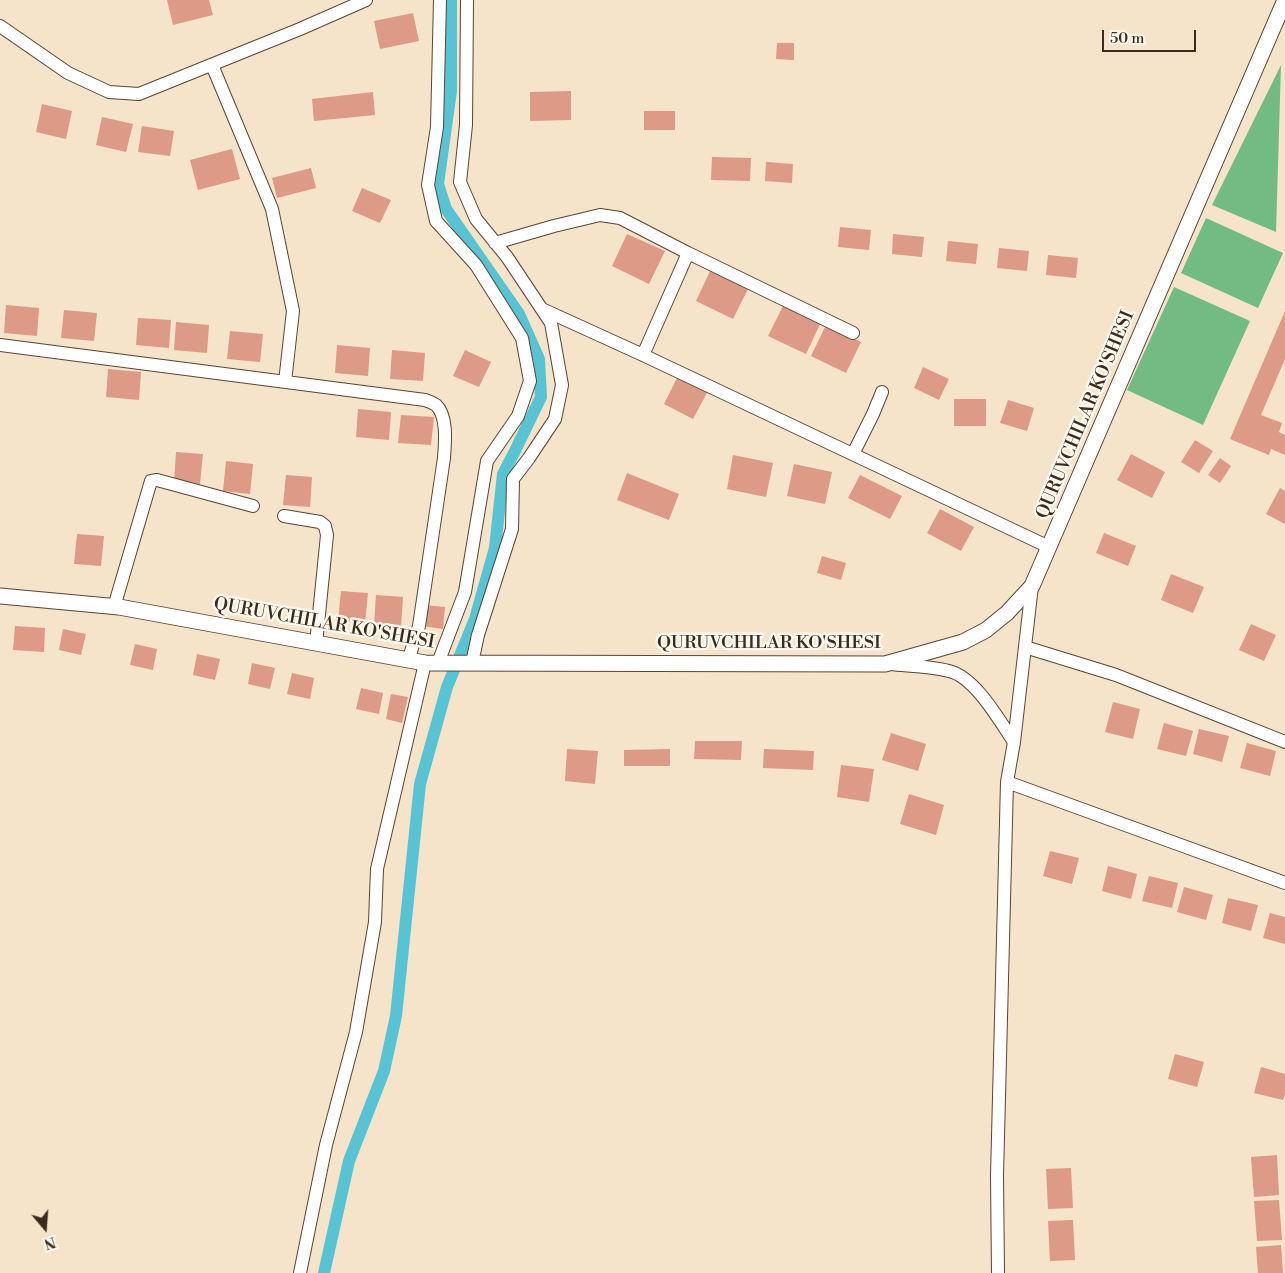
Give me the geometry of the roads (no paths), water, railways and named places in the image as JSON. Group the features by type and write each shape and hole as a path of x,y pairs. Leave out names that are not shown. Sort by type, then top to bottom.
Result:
{"main road":[{"name":"QURUVCHILAR KO'SHESI","path":"0,596 114,607 408,661 436,663 885,664 963,642 986,630 1006,614 1032,586 1284,0"}],"street":[{"path":"0,26 68,73 109,92 139,94 300,30 366,0"},
{"path":"300,1273 326,1145 356,1032 375,922 377,869 436,663 465,592 487,461 518,416 530,381 522,338 476,266 436,220 428,185 436,127 440,0"},
{"path":"467,0 466,125 460,182 476,220 507,257 551,323 562,386 555,418 513,479 512,529 478,635 467,663"},
{"path":"212,65 272,209 294,311 285,382"},
{"path":"495,243 600,215 620,218 853,333"},
{"path":"643,355 688,253"},
{"path":"542,309 1049,547"},
{"path":"0,345 425,400 437,406 446,432 444,458 419,626 408,661"},
{"path":"853,454 882,392"},
{"path":"114,607 151,481 157,480 253,506"},
{"path":"284,516 320,522 325,526 327,535 316,644"},
{"path":"998,1273 997,1176 1007,782 1014,742 1032,586"},
{"path":"1025,647 1116,675 1285,742"},
{"path":"885,664 950,671 968,681 981,695 1014,742"},
{"path":"1007,782 1285,883"}],"waterway":[{"path":"324,1273 349,1161 384,1071 396,1016 420,784 447,687 475,619 495,548 503,474 541,397 539,359 519,314 446,209 438,184 451,91 451,0"}]}
